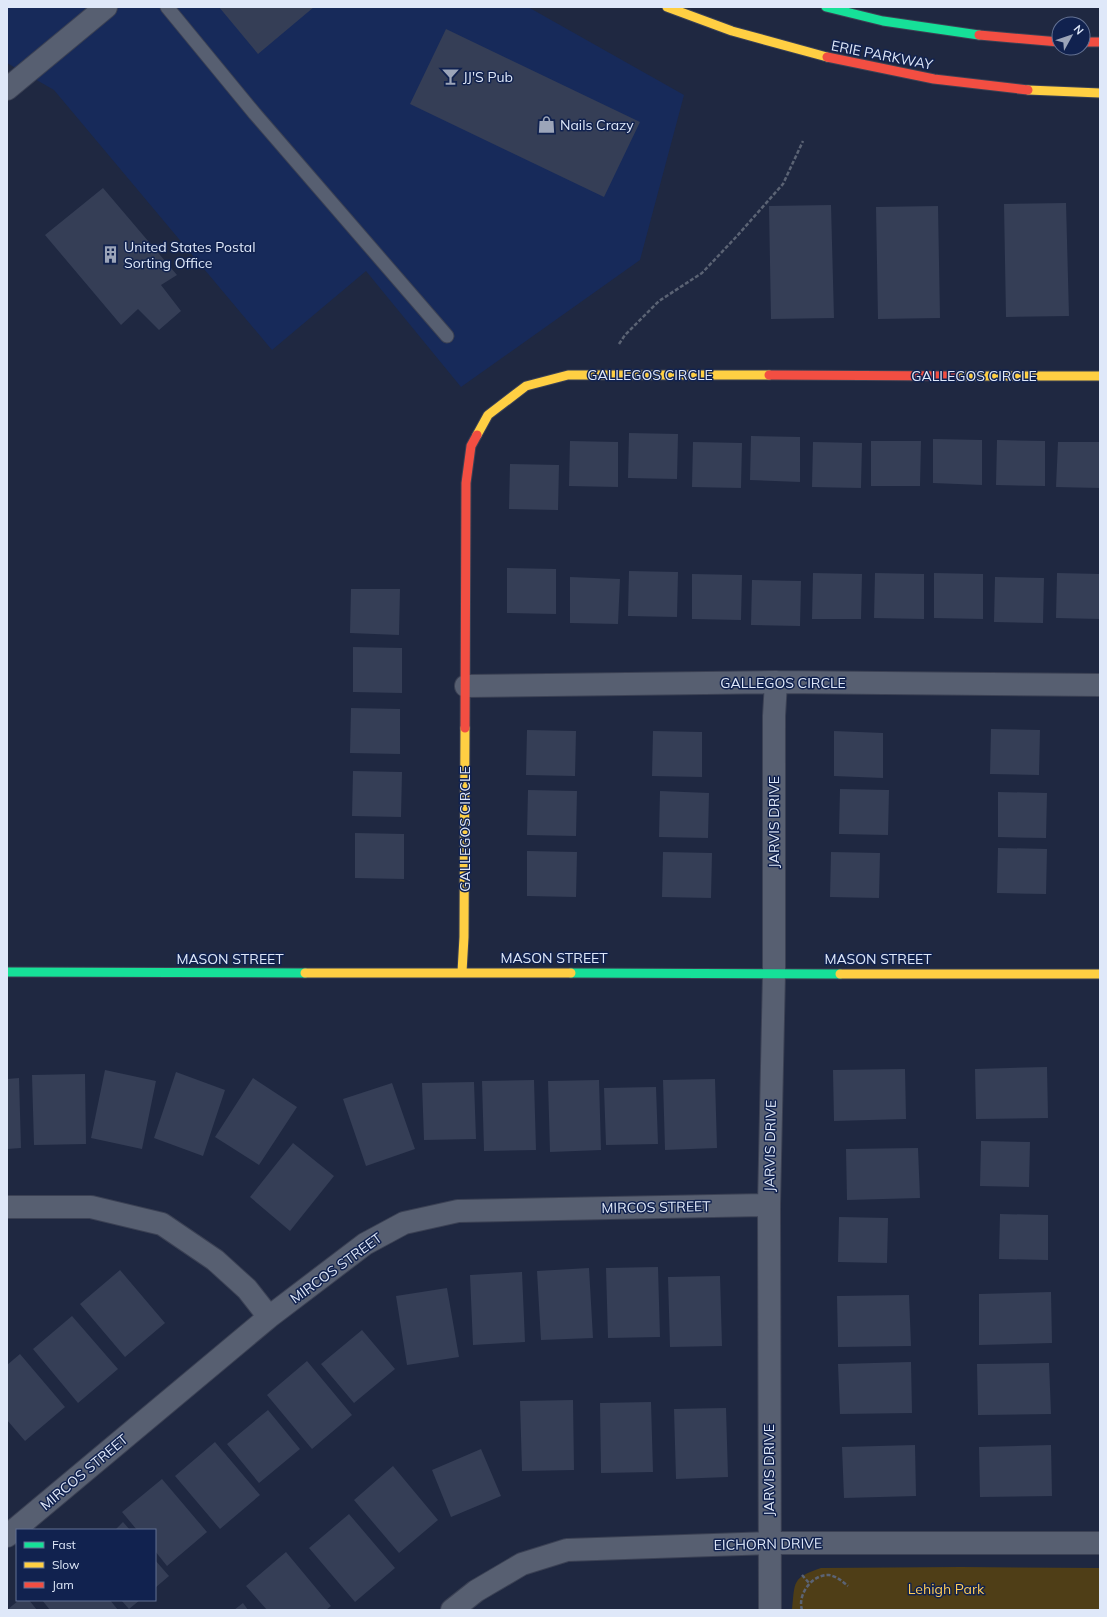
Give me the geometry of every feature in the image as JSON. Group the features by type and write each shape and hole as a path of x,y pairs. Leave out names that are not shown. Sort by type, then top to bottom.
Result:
{"street":[{"path":"7,89 106,7"},
{"name":"ERIE PARKWAY","path":"666,7 742,34 861,67 924,78 1018,90 1100,93"},
{"path":"826,7 915,27 981,36 1051,41"},
{"name":"GALLEGOS CIRCLE","path":"462,972 464,937 466,482 471,446 488,415 526,386 568,375 1100,376"},
{"name":"GALLEGOS CIRCLE","path":"466,686 776,682 1100,685"},
{"name":"JARVIS DRIVE","path":"770,1610 769,1205 774,973 774,716 776,682"},
{"name":"MASON STREET","path":"7,972 1100,974"},
{"name":"MIRCOS STREET","path":"7,1536 269,1317 365,1244 404,1222 458,1211 769,1205"},
{"path":"7,1207 91,1207 162,1224 215,1260 247,1289 269,1317"},
{"name":"EICHORN DRIVE","path":"452,1610 476,1591 522,1564 567,1550 770,1543 1100,1543"}],"lane":[{"path":"167,7 255,114 447,336"}],"path":[{"path":"619,344 625,335 659,301 702,272 742,230 783,184 803,141"},
{"path":"802,1575 810,1584"},
{"path":"802,1610 800,1605 802,1596 810,1584 822,1576 830,1575 838,1578 848,1586"}],"shaded area":[{"path":"7,7 528,7 684,95 640,260 461,387 366,271 272,350 54,90 7,63"}],"green space":[{"name":"Lehigh Park","path":"821,1568 1100,1568 1100,1610 792,1610 797,1582 805,1575"}],"building":[{"path":"219,7 314,7 258,54"},
{"path":"446,29 640,122 604,197 410,104"},
{"name":"United States Postal Sorting Office","path":"103,188 177,275 161,285 181,311 159,330 138,309 121,325 45,235"},
{"path":"1066,203 1069,316 1006,317 1004,204"},
{"path":"831,205 834,318 771,319 769,206"},
{"path":"938,206 940,318 878,319 876,207"},
{"path":"629,433 678,434 677,479 628,478"},
{"path":"751,436 800,437 800,482 750,480"},
{"path":"933,439 982,440 982,485 933,483"},
{"path":"997,440 1045,441 1045,486 996,485"},
{"path":"570,441 618,442 618,487 569,486"},
{"path":"871,441 921,441 920,486 871,486"},
{"path":"693,442 742,443 741,488 692,487"},
{"path":"813,442 862,443 861,488 812,487"},
{"path":"1058,442 1100,442 1100,488 1056,487"},
{"path":"510,464 559,465 558,510 509,509"},
{"path":"507,568 556,569 556,614 507,613"},
{"path":"629,571 678,572 677,617 628,616"},
{"path":"813,573 862,574 861,619 812,619"},
{"path":"875,573 924,574 924,619 874,618"},
{"path":"934,573 983,574 983,619 934,618"},
{"path":"1057,573 1100,574 1100,619 1056,618"},
{"path":"692,574 742,575 741,620 692,619"},
{"path":"570,577 620,579 618,624 570,623"},
{"path":"995,577 1044,578 1043,623 994,622"},
{"path":"752,580 801,581 800,626 751,625"},
{"path":"351,589 400,589 399,635 350,633"},
{"path":"353,647 402,648 402,693 353,692"},
{"path":"351,708 400,709 400,754 350,753"},
{"path":"991,729 1040,730 1039,775 990,774"},
{"path":"527,730 576,731 575,776 526,775"},
{"path":"653,731 702,732 702,777 652,776"},
{"path":"834,731 883,733 883,778 834,776"},
{"path":"353,771 402,772 401,817 352,816"},
{"path":"840,789 889,790 888,835 839,834"},
{"path":"528,790 577,791 576,836 527,835"},
{"path":"660,791 709,793 708,838 659,837"},
{"path":"998,792 1047,793 1046,838 998,837"},
{"path":"355,833 404,834 404,879 355,878"},
{"path":"998,848 1047,849 1046,894 997,893"},
{"path":"527,851 577,852 576,897 527,896"},
{"path":"663,852 712,853 711,898 662,897"},
{"path":"831,852 880,853 879,898 830,897"},
{"path":"1047,1067 1048,1118 976,1119 975,1069"},
{"path":"905,1069 906,1119 834,1121 833,1070"},
{"path":"105,1070 156,1081 142,1149 91,1138"},
{"path":"176,1072 225,1090 203,1156 154,1138"},
{"path":"85,1074 86,1144 34,1145 32,1075"},
{"path":"19,1078 21,1148 7,1149 7,1079"},
{"path":"253,1078 297,1107 259,1165 215,1137"},
{"path":"715,1079 717,1148 665,1150 663,1080"},
{"path":"534,1080 536,1150 484,1151 482,1081"},
{"path":"599,1080 601,1150 550,1152 548,1081"},
{"path":"474,1082 476,1139 424,1140 422,1083"},
{"path":"392,1083 415,1149 366,1166 343,1099"},
{"path":"656,1087 658,1144 606,1145 604,1088"},
{"path":"981,1141 1030,1142 1029,1187 980,1186"},
{"path":"293,1143 334,1176 290,1231 250,1197"},
{"path":"918,1148 920,1198 847,1200 846,1149"},
{"path":"1000,1214 1048,1215 1048,1260 999,1259"},
{"path":"839,1217 888,1218 887,1263 838,1262"},
{"path":"658,1267 660,1337 608,1338 606,1268"},
{"path":"589,1268 593,1338 541,1340 537,1271"},
{"path":"120,1270 165,1323 125,1357 80,1304"},
{"path":"522,1272 525,1342 473,1345 470,1275"},
{"path":"720,1276 722,1346 670,1347 668,1277"},
{"path":"447,1288 459,1357 407,1365 396,1296"},
{"path":"1051,1292 1052,1343 979,1345 979,1294"},
{"path":"909,1295 911,1346 838,1347 837,1296"},
{"path":"72,1316 118,1369 78,1403 33,1349"},
{"path":"362,1330 395,1369 354,1403 321,1364"},
{"path":"20,1354 65,1407 25,1441 7,1420 7,1365"},
{"path":"307,1361 352,1415 312,1449 267,1395"},
{"path":"911,1362 912,1413 840,1414 838,1364"},
{"path":"1049,1363 1051,1414 978,1415 977,1364"},
{"path":"573,1400 574,1470 522,1471 520,1401"},
{"path":"651,1402 653,1472 601,1473 600,1403"},
{"path":"726,1408 728,1477 676,1479 674,1409"},
{"path":"268,1410 300,1449 259,1483 227,1444"},
{"path":"215,1442 260,1495 220,1529 175,1476"},
{"path":"915,1445 916,1496 844,1498 842,1447"},
{"path":"1051,1445 1052,1496 980,1497 979,1447"},
{"path":"481,1449 501,1496 451,1517 432,1470"},
{"path":"393,1466 438,1520 399,1553 354,1500"},
{"path":"162,1479 207,1532 167,1566 156,1552 156,1529 136,1529 122,1512"},
{"path":"349,1514 395,1568 355,1602 309,1548"},
{"path":"123,1522 129,1529 116,1529"},
{"path":"286,1552 331,1606 326,1610 267,1610 246,1586"},
{"path":"156,1561 169,1576 156,1587"},
{"path":"18,1601 30,1601 37,1610 7,1610"},
{"path":"43,1601 111,1601 118,1610 50,1610"},
{"path":"122,1601 139,1601 129,1609"},
{"path":"243,1603 248,1610 234,1610"}],"traffic: fast":[{"path":"826,7 883,21 979,35"},
{"path":"7,972 305,973"},
{"path":"571,973 840,974"}],"traffic: slow":[{"path":"667,7 732,31 827,57"},
{"path":"1028,90 1100,93"},
{"path":"477,435 488,415 526,386 568,375 769,375"},
{"path":"955,376 1100,376"},
{"path":"462,972 464,937 465,728"},
{"path":"305,973 571,973"},
{"path":"840,974 1100,974"}],"traffic: jam":[{"path":"979,35 1051,41"},
{"path":"1091,42 1100,42"},
{"path":"827,57 934,79 1028,90"},
{"path":"769,375 955,376"},
{"path":"465,728 466,483 471,446 477,435"}],"place":[{"name":"JJ'S Pub","path":"450,77"},
{"name":"Nails Crazy","path":"547,125"},
{"name":"United States Postal Sorting Office","path":"111,255"}]}
